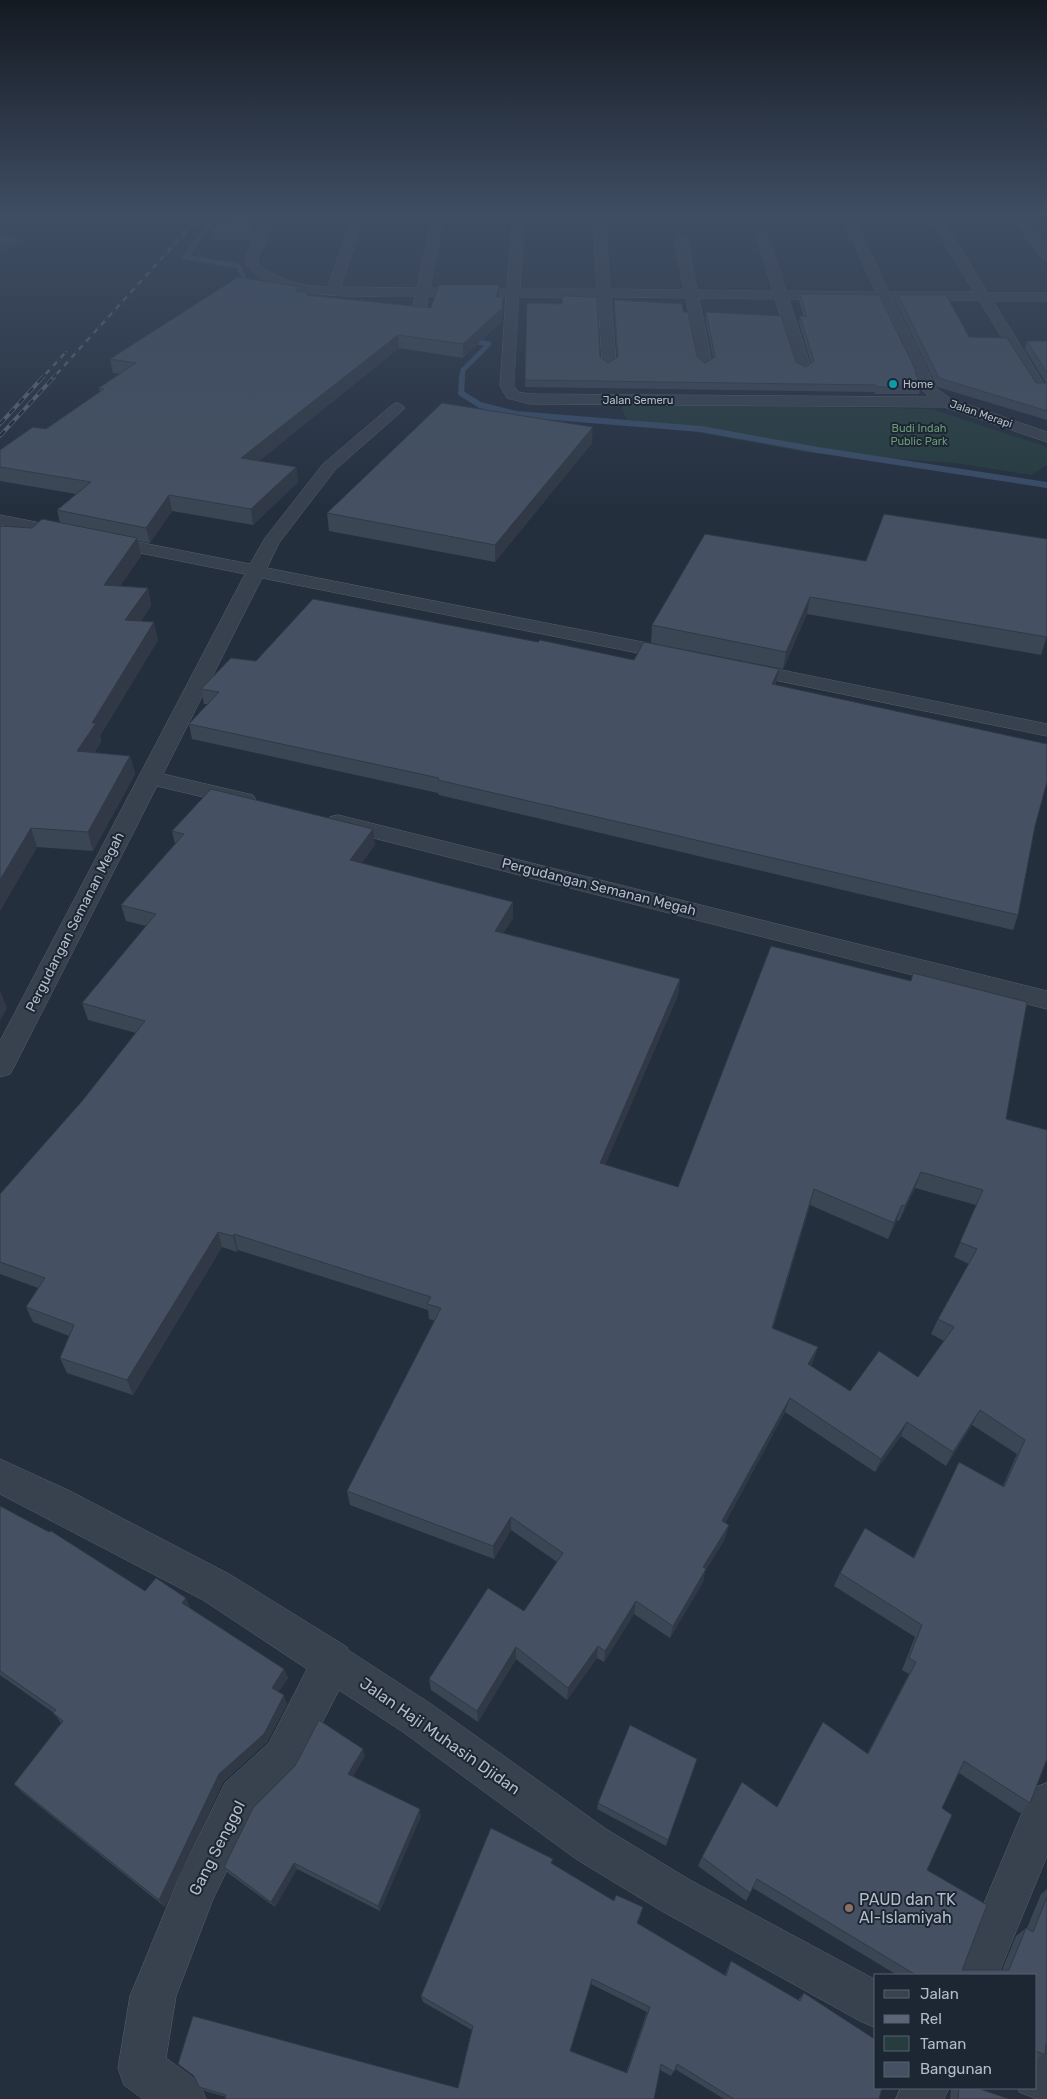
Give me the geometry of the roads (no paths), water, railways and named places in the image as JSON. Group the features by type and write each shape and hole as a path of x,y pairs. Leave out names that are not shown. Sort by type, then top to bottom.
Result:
{"street":[{"name":"Jalan Semeru","path":"512,314 507,386 512,394 520,398 946,402"},
{"path":"605,314 609,364"},
{"path":"696,314 705,364"},
{"path":"787,314 804,368"},
{"name":"Jalan Merapi","path":"892,314 926,385 946,402 1047,437"},
{"path":"994,314 1039,387"},
{"name":"Pergudangan Semanan Megah","path":"0,1067 271,542 328,467 397,408"},
{"path":"0,520 699,660"},
{"path":"728,665 1047,730"},
{"path":"149,777 265,805"},
{"name":"Pergudangan Semanan Megah","path":"314,817 1047,1000"},
{"name":"Jalan Haji Muhasin Djidan","path":"0,1476 57,1503 216,1587 333,1661 417,1718 591,1844 675,1896 874,2004"},
{"name":"Gang Senggol","path":"182,2099 141,2068 153,1996 196,1888 240,1798 283,1757 333,1661"},
{"path":"976,1974 1047,1804"}],"waterway":[{"path":"462,378 463,370 489,344 467,340"},
{"path":"462,377 461,393 480,405 516,414 701,429 818,450 1047,485"}],"railway":[{"path":"53,378 111,314"},
{"path":"42,378 66,352"},
{"path":"0,424 43,377"},
{"path":"0,436 54,377"}],"place":[{"name":"Home","path":"893,384"},
{"name":"PAUD dan TK Al-Islamiyah","path":"849,1908"}],"park label":[{"name":"Budi Indah Public Park","path":"919,434"}]}
